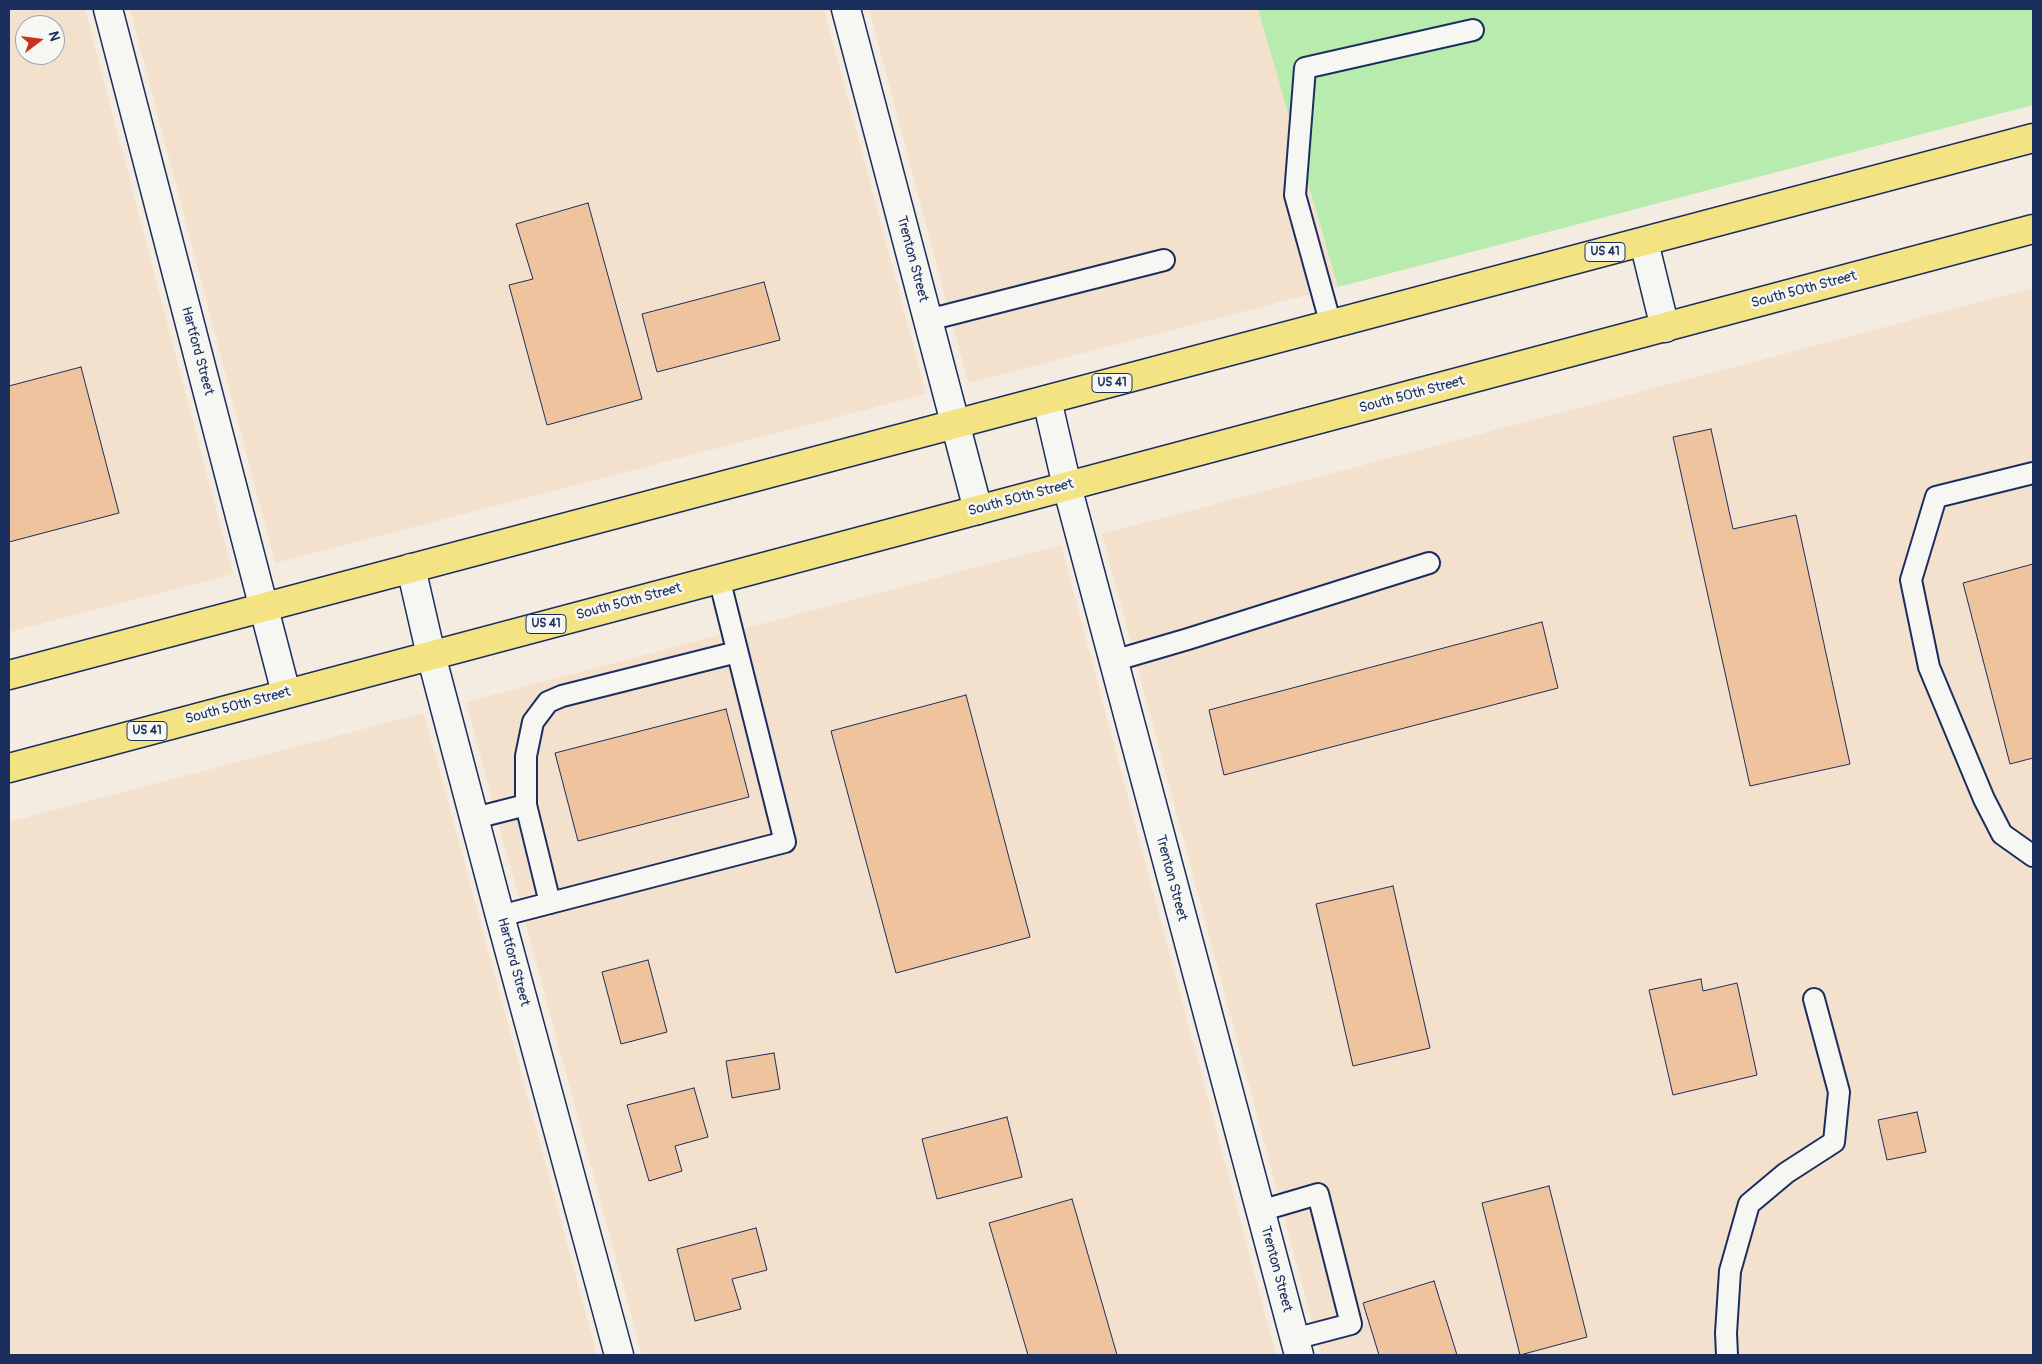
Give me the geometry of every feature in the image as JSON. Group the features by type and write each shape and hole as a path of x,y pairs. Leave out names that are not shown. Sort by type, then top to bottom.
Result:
{"main road":[{"name":"US 41","path":"9,674 2033,138"},
{"name":"South 50th Street","path":"9,768 2033,229"}],"street":[{"name":"Hartford Street","path":"108,9 286,693"},
{"name":"Trenton Street","path":"846,9 978,510"},
{"path":"1644,242 1665,328"},
{"name":"Trenton Street","path":"1047,400 1067,486 1113,661 1297,1347"},
{"name":"Hartford Street","path":"411,568 474,818 619,1355"}],"lane":[{"path":"1331,325 1295,195 1305,68 1474,30"},
{"path":"928,320 1164,260"},
{"path":"2033,474 1936,497 1911,580 1929,667 1984,799 2002,834 2033,856"},
{"path":"1113,661 1429,563"},
{"path":"500,916 785,842 719,578"},
{"path":"550,903 526,805 526,756 533,722 548,702 562,696 737,652"},
{"path":"474,818 526,805"},
{"path":"1727,1355 1726,1333 1730,1271 1750,1204 1786,1173 1834,1142 1838,1092 1814,999"},
{"path":"1260,1211 1318,1194 1351,1324 1297,1347"}],"shaded area":[{"path":"9,9 85,9 233,574 9,632"},
{"path":"130,9 824,9 926,394 275,563"},
{"path":"869,9 1258,9 1338,287 968,383"},
{"path":"2033,288 2033,1355 1321,1355 1102,534"},
{"path":"1061,545 1276,1355 642,1355 466,702"},
{"path":"424,713 597,1355 9,1355 9,822"}],"green space":[{"path":"1258,9 2033,9 2033,105 1338,287"}],"building":[{"path":"588,203 642,399 547,425 509,285 533,279 516,224"},
{"path":"764,282 780,340 657,372 642,314"},
{"path":"81,367 119,513 9,542 9,386"},
{"path":"1711,429 1733,529 1796,515 1850,764 1750,786 1673,437"},
{"path":"2033,564 2033,758 2010,764 1963,583"},
{"path":"1542,622 1558,688 1224,775 1209,710"},
{"path":"966,695 1030,937 896,973 831,731"},
{"path":"726,709 749,797 578,841 555,753"},
{"path":"1393,886 1430,1048 1353,1066 1316,904"},
{"path":"648,960 667,1032 621,1044 602,972"},
{"path":"1701,979 1703,991 1737,983 1757,1075 1673,1095 1649,990"},
{"path":"774,1053 780,1089 732,1098 726,1061"},
{"path":"694,1088 708,1137 675,1146 682,1171 649,1181 627,1105"},
{"path":"1917,1112 1926,1152 1887,1160 1878,1120"},
{"path":"1007,1117 1022,1177 937,1199 922,1139"},
{"path":"1549,1186 1587,1337 1520,1355 1482,1203"},
{"path":"1072,1199 1117,1355 1028,1355 989,1223"},
{"path":"756,1228 767,1270 732,1279 741,1309 695,1321 677,1249"},
{"path":"1434,1281 1457,1355 1379,1355 1363,1303"}]}
